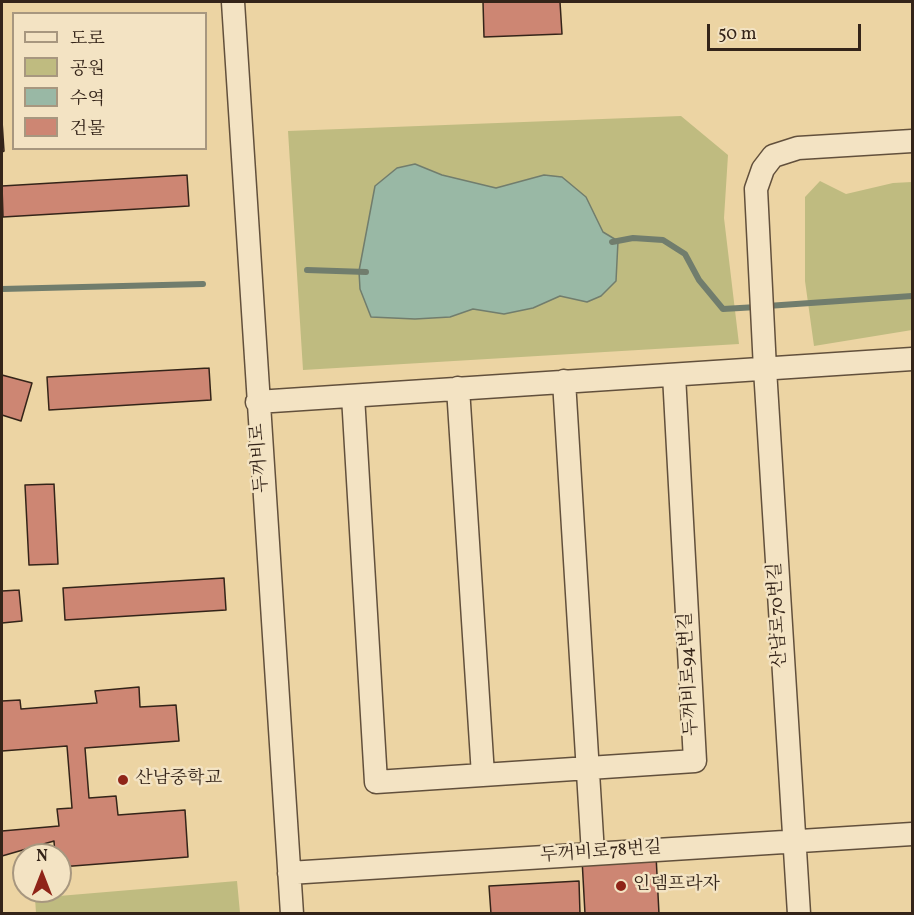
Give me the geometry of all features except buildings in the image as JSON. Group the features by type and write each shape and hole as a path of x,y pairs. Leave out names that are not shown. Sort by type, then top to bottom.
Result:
{"street":[{"name":"두꺼비로","path":"233,2 257,402 292,914"},
{"name":"산남로70번길","path":"799,914 792,842 756,189 763,169 773,156 798,148 912,141"},
{"path":"257,402 912,359"},
{"name":"두꺼비로94번길","path":"352,396 376,782 695,761 674,375"},
{"path":"564,381 593,854"},
{"path":"458,388 483,775"},
{"name":"두꺼비로78번길","path":"289,873 912,834"}],"green space":[{"path":"681,116 728,155 724,218 739,344 303,370 288,131"},
{"path":"820,181 846,194 893,183 912,182 912,330 814,346 805,281 805,197"},
{"path":"237,881 240,913 36,913 35,903 72,903 72,895"}],"water":[{"path":"415,164 442,175 496,188 544,175 562,177 586,197 603,232 618,241 616,281 601,296 587,302 560,296 533,308 504,314 473,309 450,317 415,319 371,317 360,289 359,271 375,186 397,168"}],"waterway":[{"path":"612,242 633,238 663,240 685,254 699,280 723,309 757,307"},
{"path":"307,270 366,272"},
{"path":"2,289 203,284"},
{"path":"767,306 912,296"}],"place":[{"name":"산남중학교","path":"123,780"},
{"name":"인뎀프라자","path":"621,886"}]}
